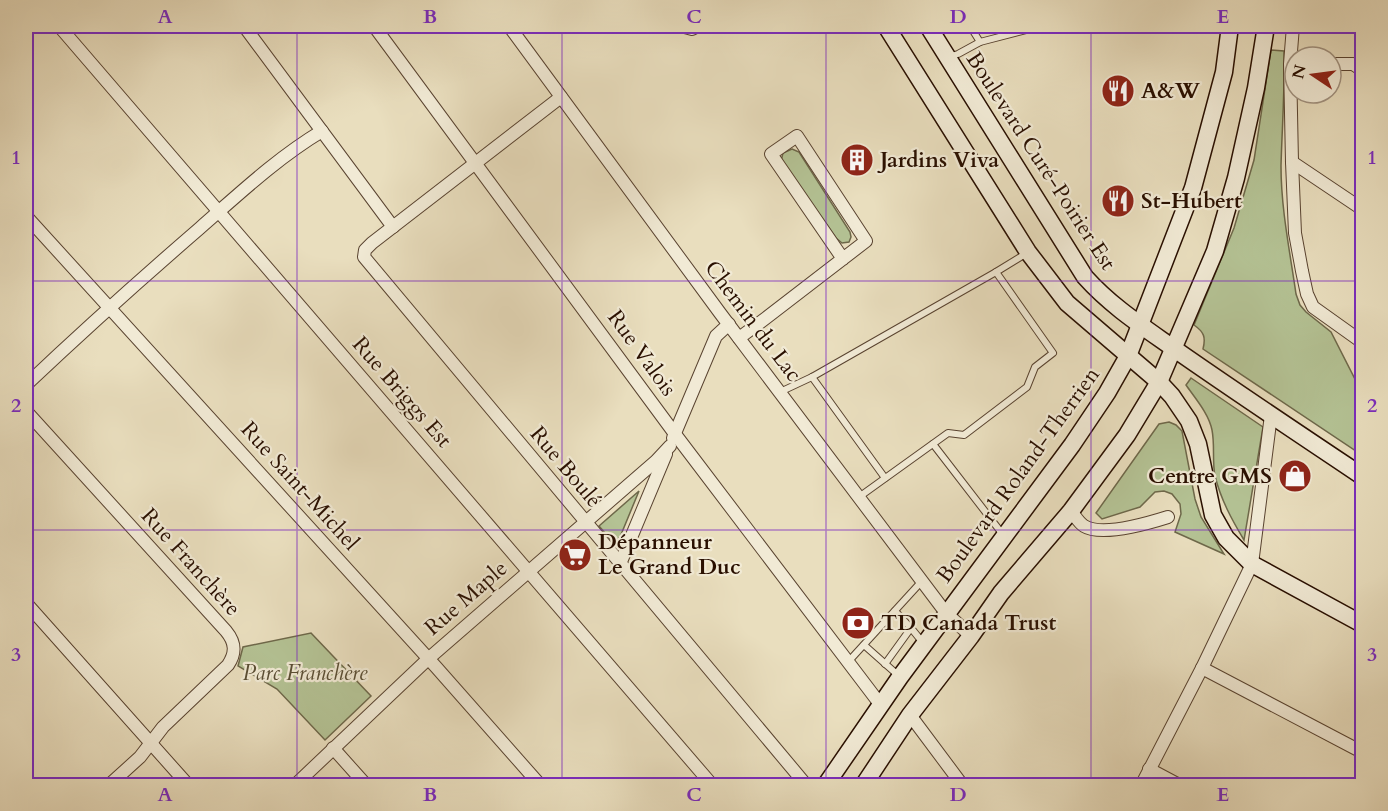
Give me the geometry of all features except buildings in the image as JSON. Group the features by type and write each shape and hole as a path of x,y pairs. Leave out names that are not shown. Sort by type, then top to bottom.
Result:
{"main road":[{"path":"886,26 1028,252 1067,303 1159,382 1189,421 1198,444 1213,515 1226,538 1252,564 1362,624"},
{"name":"Boulevard Curé-Poirier Est","path":"928,26 1085,277 1102,296 1139,325 1362,476"},
{"name":"Boulevard Roland-Therrien","path":"825,786 880,704 1072,445 1107,393 1128,356 1193,188 1224,72 1230,26"},
{"path":"863,786 910,715 1001,593 1071,511 1127,435 1159,382 1215,251 1236,178 1256,88 1266,26"}],"street":[{"name":"Rue Briggs Est","path":"59,26 712,786"},
{"path":"244,26 393,227 561,97"},
{"name":"Rue Valois","path":"374,26 476,163 672,440 880,704"},
{"name":"Chemin du Lac","path":"509,26 946,613 971,636"},
{"path":"681,26 692,29 698,26"},
{"path":"1292,45 1293,26"},
{"path":"1343,64 1353,64 1362,70"},
{"path":"1292,105 1296,233 1307,294 1318,312 1362,342"},
{"path":"26,385 109,307 219,211 282,158 322,131"},
{"path":"740,338 843,259 866,241 797,136 771,154 843,259"},
{"path":"1292,162 1362,209"},
{"name":"Rue Saint-Michel","path":"26,216 541,786"},
{"name":"Rue Boulé","path":"393,227 367,247 364,257 807,786"},
{"name":"Rue Maple","path":"620,564 717,333 729,324"},
{"name":"Rue Franchère","path":"26,411 232,640 234,654 228,665 163,727 151,743"},
{"path":"1141,786 1252,564 1270,415"},
{"name":"Rue Maple","path":"294,786 428,659 663,455 672,440"},
{"path":"1071,511 1084,526 1100,529 1147,523 1168,517"},
{"path":"26,603 189,786"},
{"path":"1202,668 1362,752"},
{"path":"910,715 963,786"},
{"path":"108,786 140,757 151,743"},
{"path":"333,748 367,786"},
{"path":"1149,769 1181,786"}],"lane":[{"path":"970,26 980,42"},
{"path":"948,57 980,42 1041,26"},
{"path":"780,392 812,377 1028,252"},
{"path":"859,497 948,433 964,435 1027,387 1035,367 1053,353 996,272"},
{"path":"812,377 885,478"},
{"path":"933,444 1004,536"},
{"path":"848,662 922,581"},
{"path":"895,611 924,644"},
{"path":"885,663 911,628"},
{"path":"864,645 900,677"}],"green space":[{"path":"1271,50 1283,51 1281,182 1296,294 1300,305 1306,312 1331,332 1362,393 1362,455 1203,349 1203,335 1194,325 1234,228 1254,160"},
{"path":"792,149 799,152 850,232 849,242 842,243 836,238 781,161 783,153"},
{"path":"1191,378 1263,427 1244,540 1227,510 1217,485 1212,430 1205,412 1186,385"},
{"path":"1169,422 1182,431 1195,499 1201,517 1224,554 1175,532 1181,514 1180,504 1172,494 1164,491 1155,492 1140,507 1102,519 1096,513 1159,424"},
{"path":"639,491 620,537 617,540 611,540 599,526"},
{"name":"Parc Franchère","path":"311,633 371,696 325,740 277,689 238,666 243,647"}],"place":[{"name":"A&W","path":"1118,91"},
{"name":"Jardins Viva","path":"857,160"},
{"name":"St-Hubert","path":"1118,201"},
{"name":"Centre GMS","path":"1295,476"},
{"name":"Dépanneur Le Grand Duc","path":"575,555"},
{"name":"TD Canada Trust","path":"858,623"}]}
